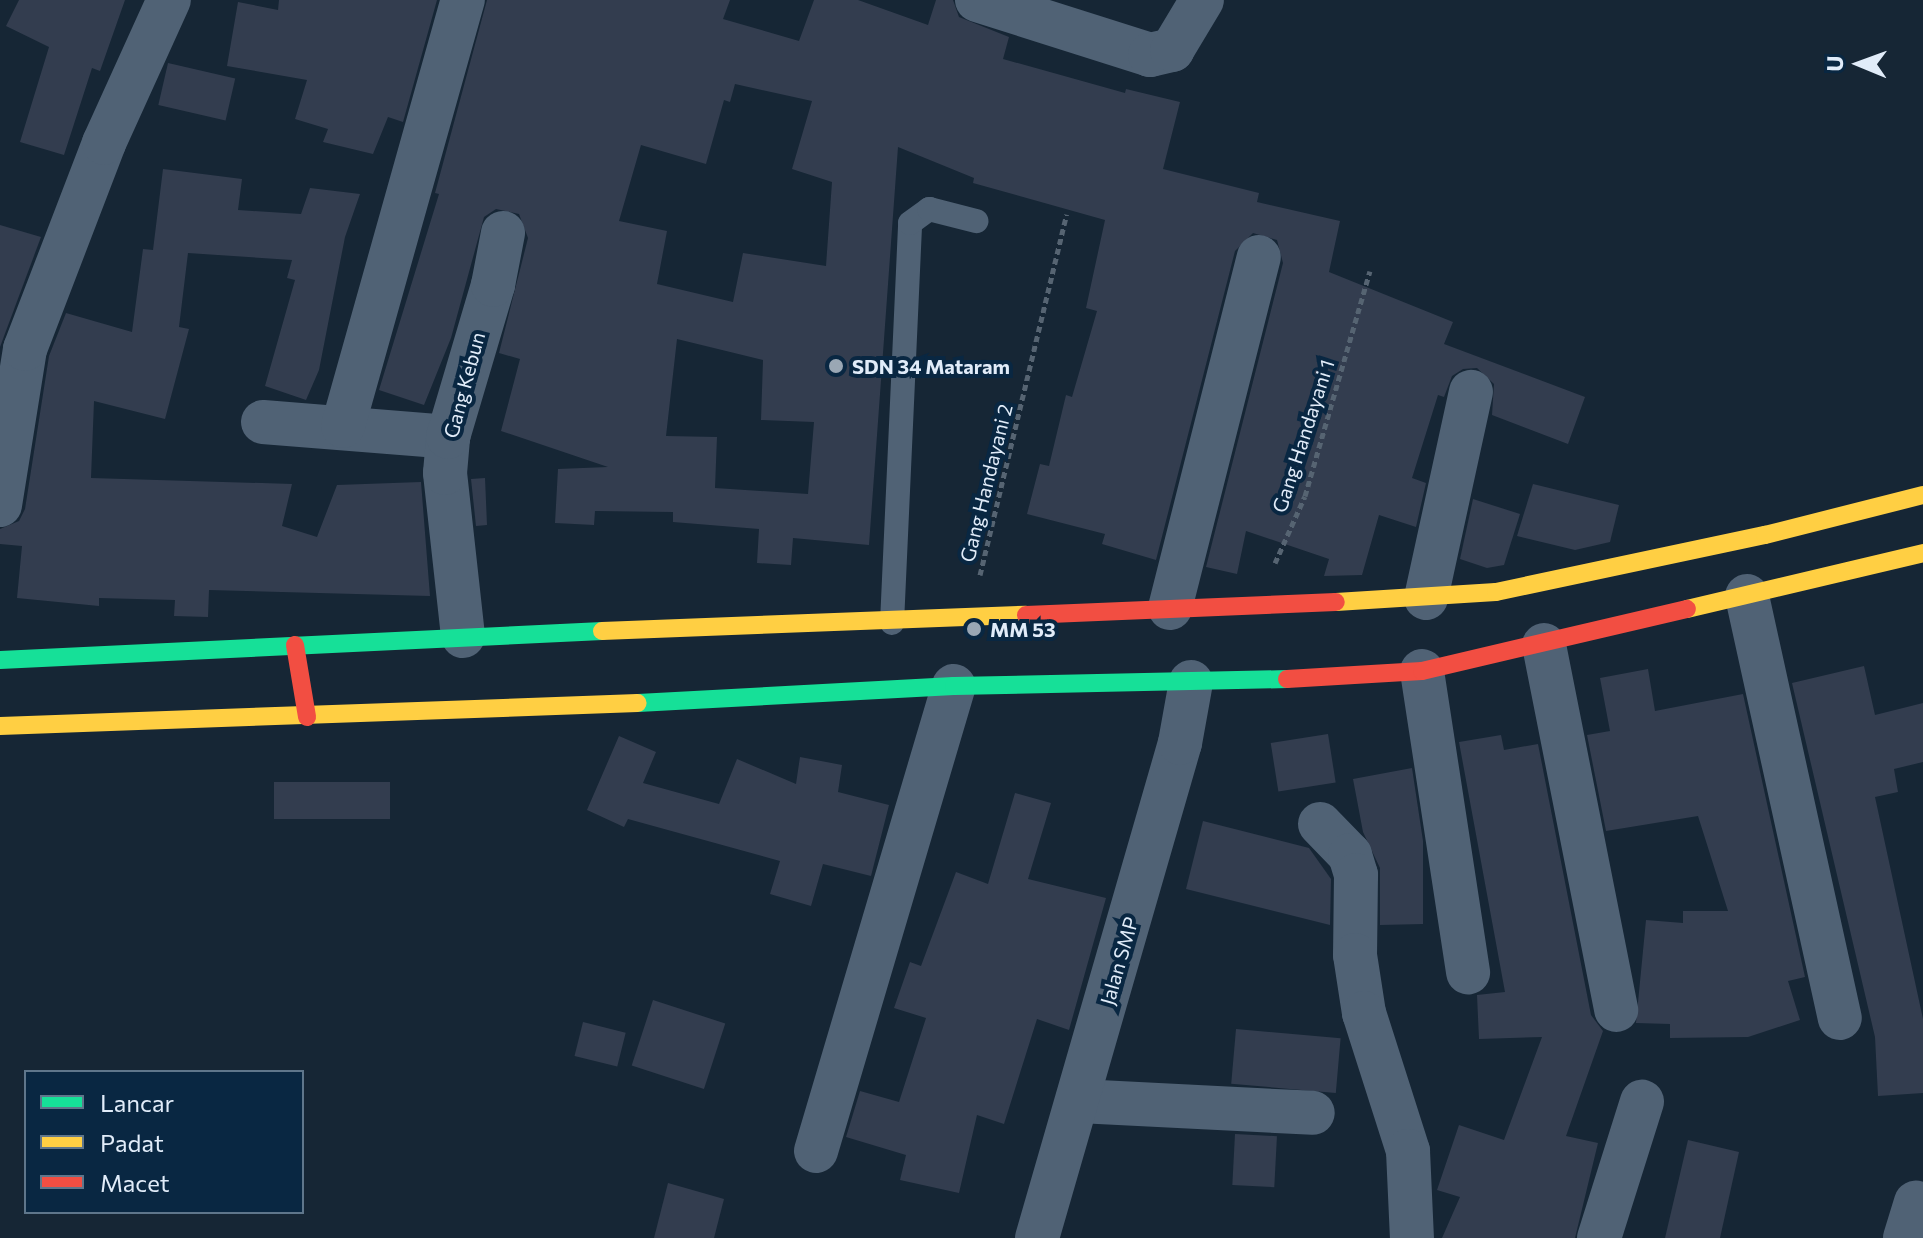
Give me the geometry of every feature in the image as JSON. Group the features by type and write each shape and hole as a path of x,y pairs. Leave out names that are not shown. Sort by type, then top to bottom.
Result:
{"main road":[{"path":"0,660 463,636 892,623 1170,608 1255,607 1496,592 1634,578 1923,495"},
{"path":"0,726 307,717 954,686 1191,682 1422,671 1544,645 1923,553"},
{"path":"1634,578 1639,622"},
{"path":"295,645 307,717"}],"street":[{"path":"0,505 25,349 98,156 169,0"},
{"path":"343,426 463,0"},
{"path":"977,0 1150,55 1172,50 1202,0"},
{"name":"Gang Kebun","path":"463,636 445,473 448,437 493,285 503,233"},
{"path":"1170,608 1259,257"},
{"path":"1426,598 1471,392"},
{"path":"263,422 343,426 448,437"},
{"path":"1747,596 1840,1018"},
{"path":"1544,645 1616,1010"},
{"path":"1422,671 1468,973"},
{"name":"Jalan SMP","path":"1037,1238 1180,743 1191,682"},
{"path":"816,1151 954,686"},
{"path":"1320,824 1350,855 1356,875 1357,969 1364,1013 1408,1151 1412,1238"},
{"path":"1079,1101 1313,1113"},
{"path":"1599,1238 1642,1102"}],"lane":[{"path":"892,623 910,223 929,209 976,221"}],"path":[{"name":"Gang Handayani 2","path":"968,619 1067,214"},
{"name":"Gang Handayani 1","path":"1255,607 1305,496 1370,271"}],"building":[{"path":"19,0 125,0 100,71 92,68 64,155 20,142 49,47 6,26"},
{"path":"279,0 437,0 403,122 388,117 373,154 323,142 328,129 295,119 307,80 227,66 238,2 278,10"},
{"path":"487,0 730,0 723,19 799,41 814,0 858,0 928,25 936,0 953,0 959,17 1009,37 1003,59 1125,93 1126,89 1180,102 1163,169 1259,193 1257,202 1340,221 1329,272 1453,322 1444,344 1585,397 1568,444 1492,415 1494,384 1477,368 1463,369 1452,376 1444,397 1438,395 1412,478 1426,483 1416,527 1379,515 1362,575 1324,576 1329,559 1246,531 1237,574 1206,567 1283,263 1277,240 1253,233 1235,251 1156,560 1102,544 1105,534 1027,514 1040,464 1049,466 1066,395 1072,397 1097,311 1086,308 1105,220 973,183 974,178 898,147 869,545 793,538 791,565 757,563 759,529 673,522 673,512 595,511 594,525 555,523 558,469 608,467 501,431 520,359 499,353 528,238 519,214 496,209 484,217 451,338 424,405 379,390 439,194 435,193","holes":["735,84 812,101 792,169 832,182 826,266 743,253 733,302 657,284 667,231 619,221 641,145 706,164 724,100 730,102","677,339 763,360 761,420 814,422 808,494 715,488 717,437 666,436"]},
{"path":"168,63 235,79 226,120 158,105"},
{"path":"163,169 242,179 238,210 301,214 310,188 360,194 345,237 319,370 306,400 265,386 295,280 287,278 292,260 188,253 179,327 189,329 165,419 94,401 91,478 292,484 282,526 317,537 337,485 421,482 430,596 209,590 208,617 174,616 175,600 99,598 99,606 17,598 22,546 0,544 0,529 19,521 25,509 49,356 66,313 132,332 143,249 153,250"},
{"path":"0,225 41,237 0,347"},
{"path":"485,478 487,525 476,526 471,479"},
{"path":"1533,484 1619,505 1610,542 1575,550 1517,536"},
{"path":"1473,499 1520,514 1504,565 1487,568 1460,559"},
{"path":"1864,666 1875,715 1923,703 1923,762 1894,769 1898,792 1875,797 1923,1019 1923,1093 1878,1096 1875,1037 1792,683"},
{"path":"1648,669 1655,711 1743,694 1805,977 1788,981 1800,1020 1748,1037 1670,1038 1670,1024 1636,1023 1646,920 1683,923 1683,911 1728,911 1698,816 1606,831 1587,735 1610,731 1600,678"},
{"path":"1328,734 1336,782 1278,791 1271,743"},
{"path":"1501,735 1504,750 1538,744 1591,1015 1603,1031 1566,1136 1598,1143 1575,1238 1442,1238 1460,1197 1437,1190 1459,1125 1504,1140 1542,1037 1479,1039 1477,995 1505,992 1459,742"},
{"path":"619,736 656,752 643,783 719,804 737,759 796,784 800,757 842,765 838,792 889,805 871,876 823,864 811,906 770,894 780,861 628,819 624,827 587,810"},
{"path":"1412,768 1423,841 1423,924 1380,925 1380,868 1363,832 1353,779"},
{"path":"274,782 390,782 390,819 274,819"},
{"path":"1015,793 1051,803 1028,879 1106,898 1069,1030 1037,1019 1004,1124 977,1115 959,1193 900,1180 906,1155 846,1137 860,1091 899,1102 926,1018 894,1008 910,962 921,966 956,872 988,884"},
{"path":"1203,821 1309,848 1331,879 1330,925 1186,889"},
{"path":"653,1000 725,1023 704,1089 632,1066"},
{"path":"583,1022 626,1033 617,1067 575,1056"},
{"path":"1236,1029 1341,1038 1336,1093 1231,1084"},
{"path":"1235,1134 1277,1136 1274,1187 1232,1185"},
{"path":"1688,1140 1739,1152 1720,1238 1665,1238"},
{"path":"668,1183 724,1199 714,1238 654,1238"}],"traffic: fast":[{"path":"0,660 602,631"},
{"path":"638,703 954,686 1287,679"}],"traffic: slow":[{"path":"1336,602 1496,592 1765,535 1923,495"},
{"path":"1687,609 1923,553"},
{"path":"602,631 1026,615"},
{"path":"0,726 638,703"}],"traffic: jam":[{"path":"1026,615 1336,602"},
{"path":"1287,679 1422,671 1687,609"},
{"path":"295,645 307,717"}],"place":[{"name":"SDN 34 Mataram","path":"836,366"},
{"name":"MM 53","path":"974,629"}]}
